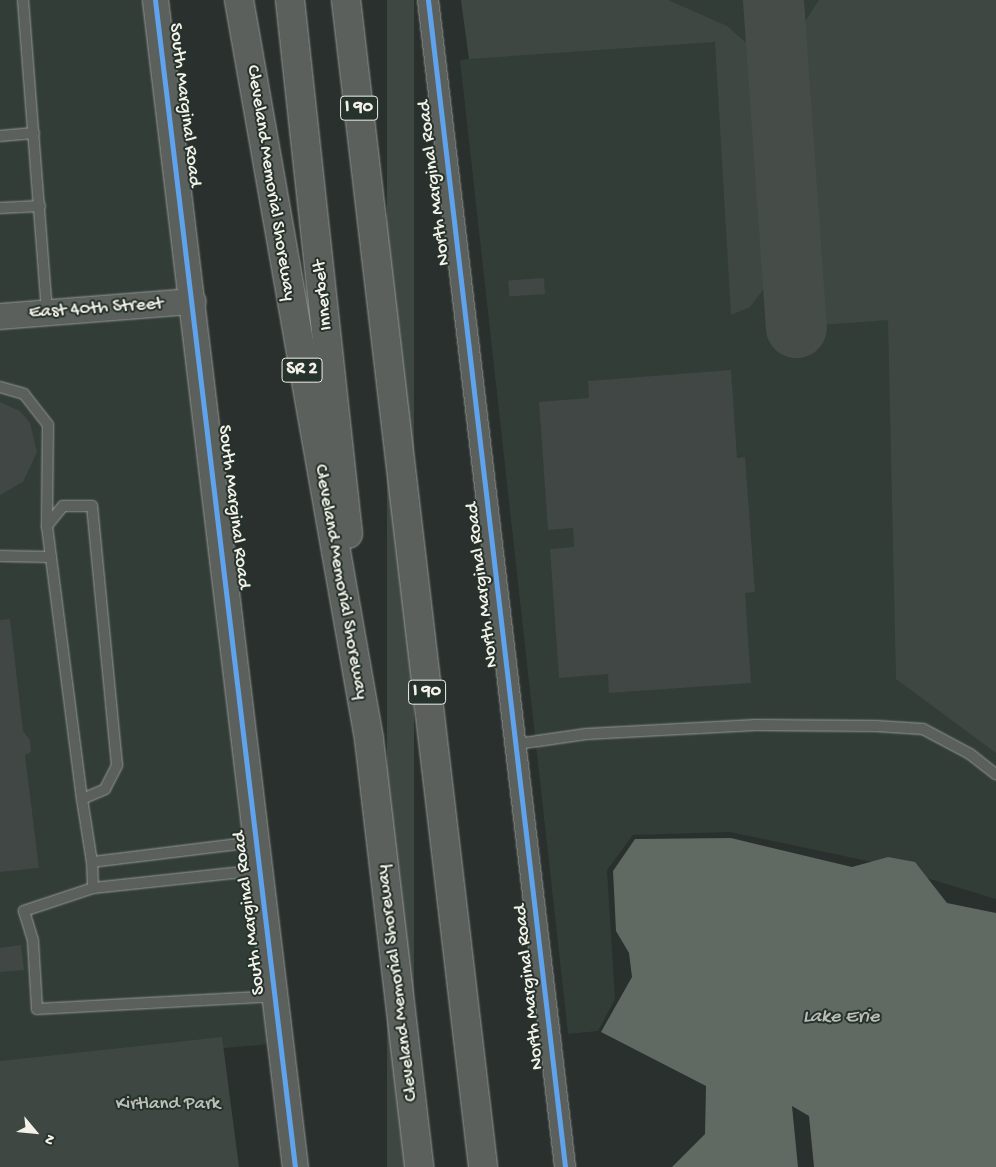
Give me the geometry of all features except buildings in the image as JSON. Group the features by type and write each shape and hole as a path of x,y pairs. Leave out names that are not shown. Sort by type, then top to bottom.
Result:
{"highway":[{"name":"Cleveland Memorial Shoreway","path":"239,0 281,259 369,739 419,1167"},
{"name":"Innerbelt","path":"290,0 369,739"},
{"name":"I 90","path":"346,0 483,1167"}],"street":[{"name":"South Marginal Road","path":"155,0 261,870 295,1167"},
{"name":"North Marginal Road","path":"428,0 517,744 565,1167"},
{"name":"East 40th Street","path":"0,316 192,301"}],"lane":[{"path":"22,0 40,206 47,313"},
{"path":"0,136 34,133"},
{"path":"0,208 40,206"},
{"path":"0,387 24,394 48,425 47,526 92,862 93,888"},
{"path":"47,526 63,506 92,506 117,766 105,789 82,798"},
{"path":"0,556 51,557"},
{"path":"517,744 671,730 876,726 923,729 970,754 996,774"},
{"path":"92,862 257,842"},
{"path":"261,870 93,888 24,911 33,941 37,1009 275,996"}],"shaded area":[{"path":"0,0 155,0 281,1043 0,1068"},
{"path":"461,0 996,0 996,899 877,863 730,832 633,835 607,870 615,999 598,1031 568,1034 460,60 469,59"}],"green space":[{"path":"387,0 414,0 414,1167 387,1167"},
{"path":"461,0 668,0 727,26 760,55 775,274 750,307 731,315 715,42 469,59"},
{"path":"819,0 996,0 996,753 896,679 888,320 821,325 804,23"},
{"name":"Kirtland Park","path":"222,1037 239,1167 0,1167 0,1061"}],"water":[{"name":"Lake Erie","path":"731,838 852,867 888,857 915,862 947,903 996,913 996,1167 672,1167 705,1134 706,1086 601,1032 632,977 629,953 616,931 613,871 635,839"}],"pier":[{"path":"792,1106 809,1116 814,1167 798,1167"}],"taxiway":[{"path":"773,0 796,327"}],"cycle path":[{"path":"155,0 295,1167"},
{"path":"428,0 565,1167"}]}
